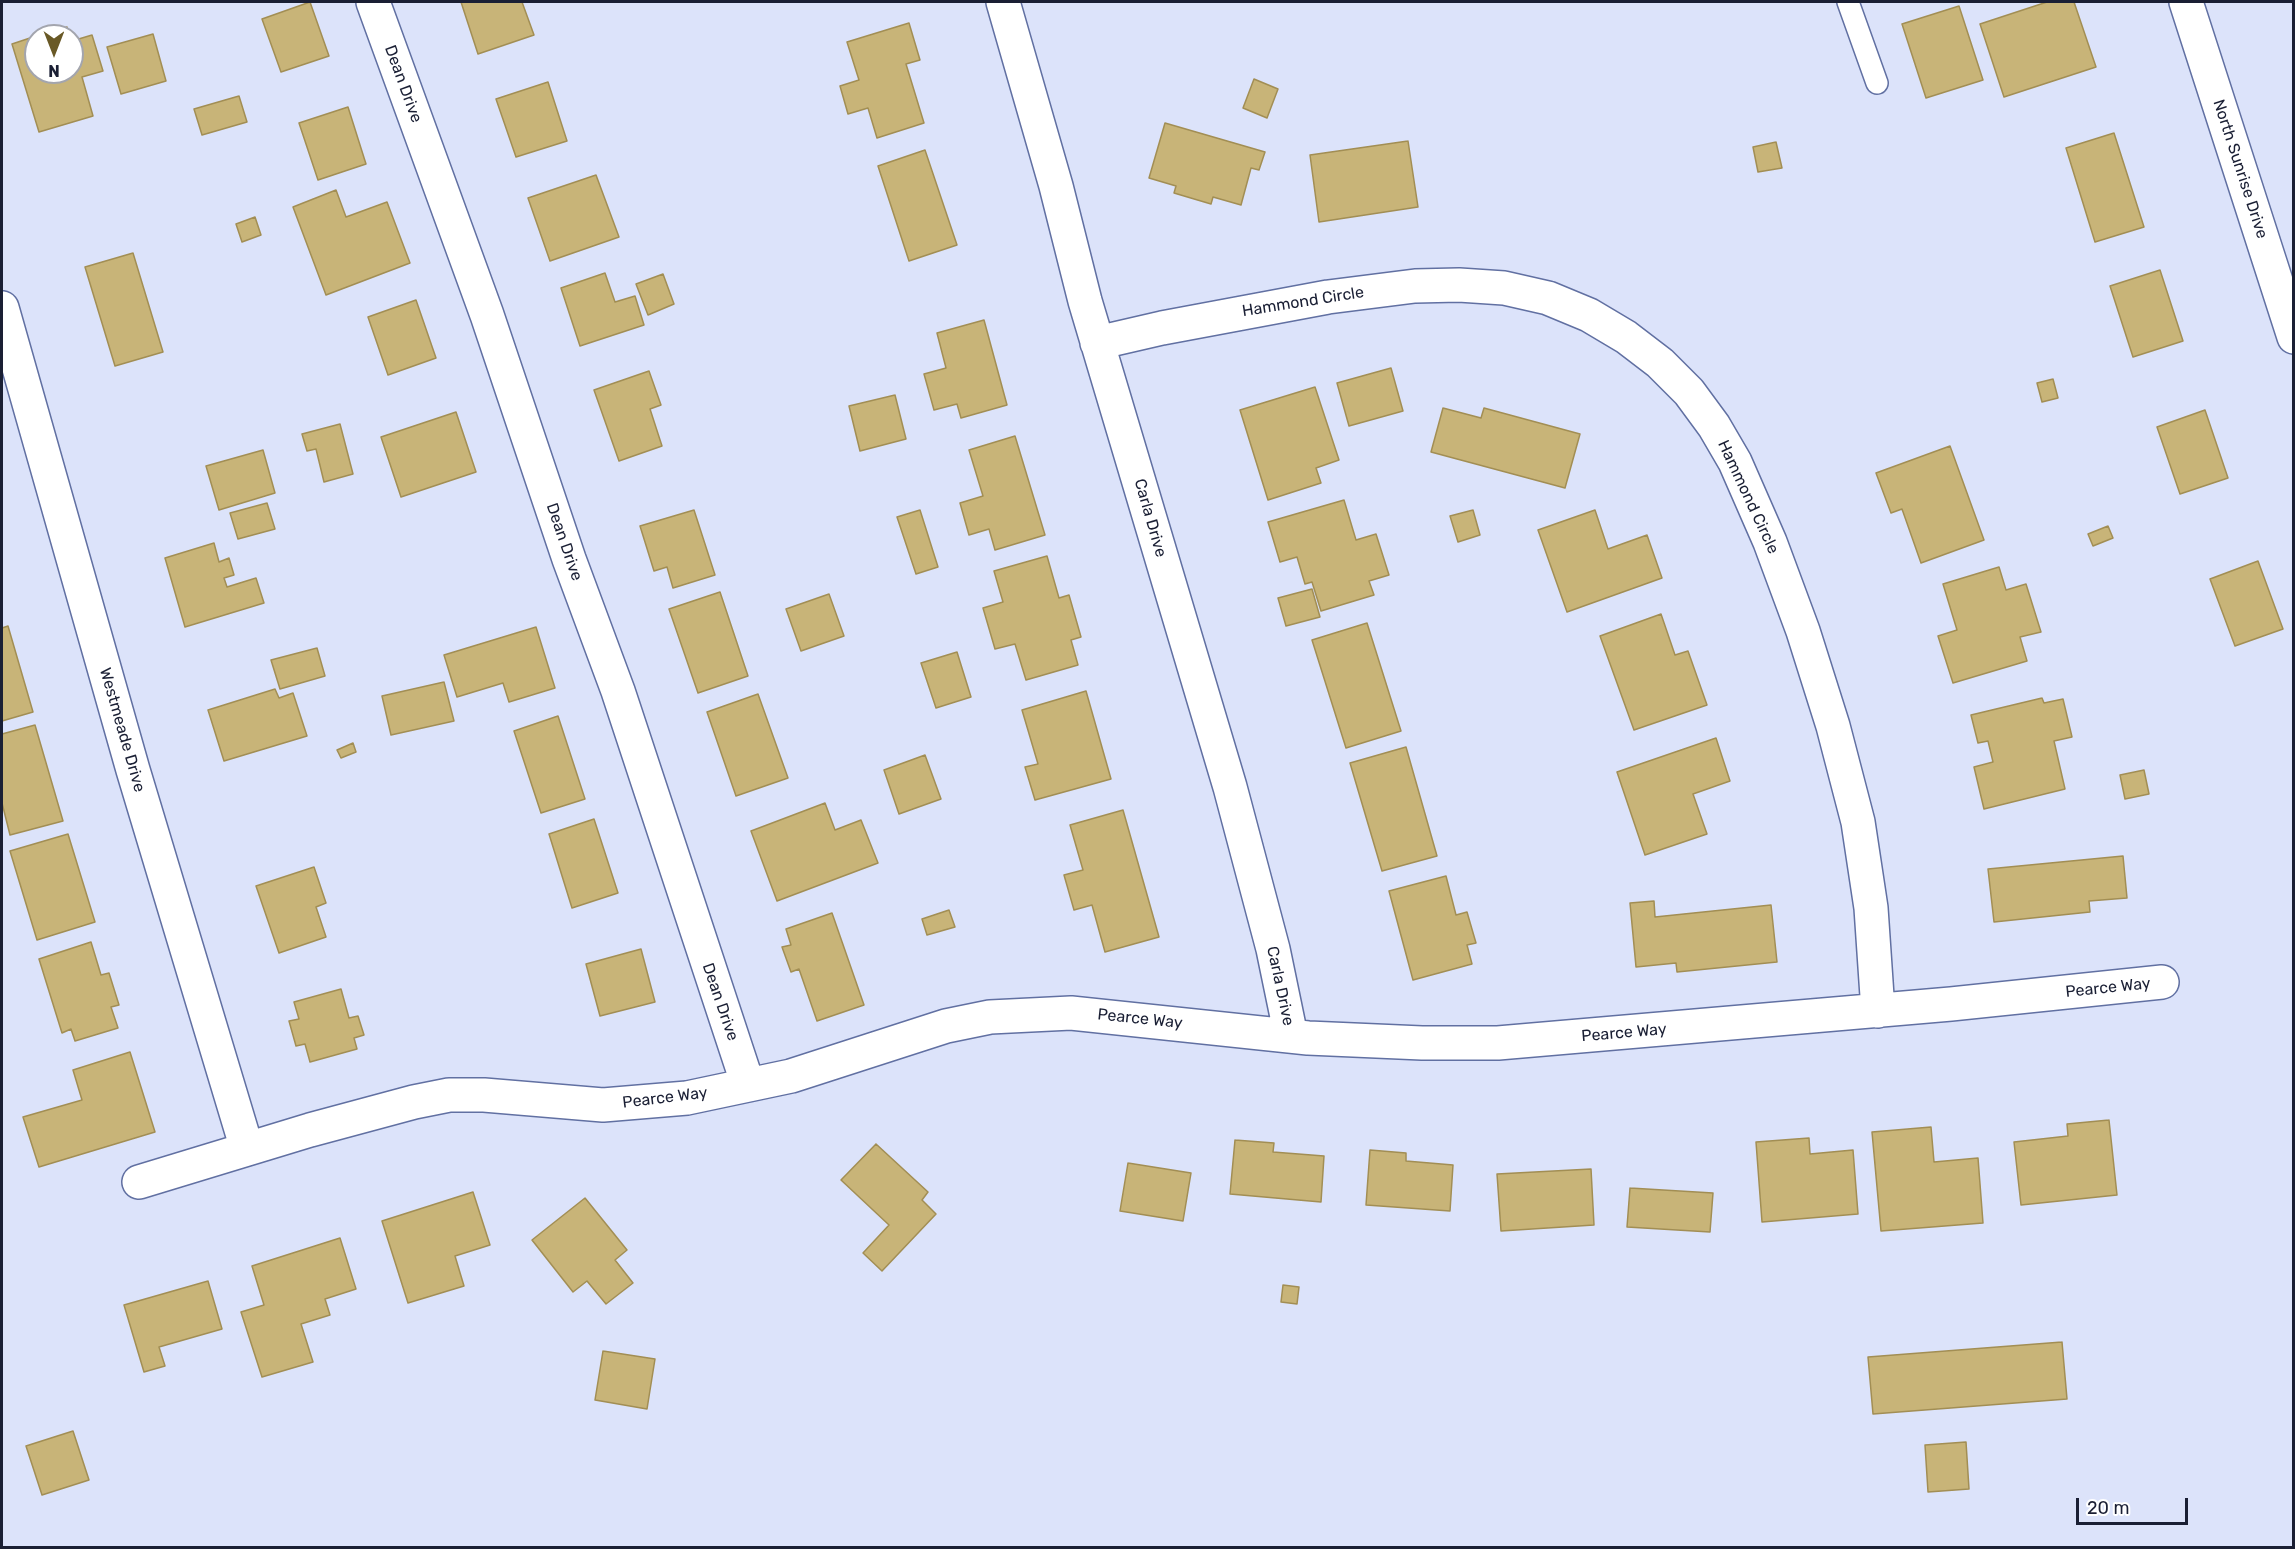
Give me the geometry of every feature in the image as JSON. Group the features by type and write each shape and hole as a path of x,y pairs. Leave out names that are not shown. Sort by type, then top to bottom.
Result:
{"street":[{"name":"Dean Drive","path":"373,2 487,315 569,559 618,691 748,1085"},
{"name":"Carla Drive","path":"1003,2 1097,343 1230,787 1273,949 1290,1036"},
{"name":"North Sunrise Drive","path":"2186,2 2294,338"},
{"name":"Hammond Circle","path":"1097,343 1319,298 1392,288 1459,285 1504,288 1548,298 1626,337 1660,363 1689,392 1708,417 1735,462 1770,542 1806,640 1833,726 1858,822 1871,908 1878,1011"},
{"name":"Westmeade Drive","path":"2,308 133,770 247,1149"},
{"name":"Pearce Way","path":"139,1182 414,1101 449,1095 516,1095 612,1104 687,1098 817,1068 946,1026 990,1017 1092,1014 1290,1036 1422,1043 1498,1042 1878,1011 2162,982"}],"lane":[{"path":"1848,2 1877,83"}],"building":[{"path":"310,2 329,56 281,72 262,19"},
{"path":"461,2 522,2 534,35 478,54"},
{"path":"2047,2 2074,2 2096,67 2004,97 1980,24"},
{"path":"1959,6 1983,80 1926,98 1902,24"},
{"path":"909,23 920,60 906,64 924,123 877,138 868,108 848,114 840,86 859,80 847,42"},
{"path":"153,34 166,81 121,94 107,47"},
{"path":"92,35 103,71 84,76 84,37"},
{"path":"24,40 24,83 12,44"},
{"path":"1254,79 1278,89 1267,118 1243,108"},
{"path":"548,82 567,141 516,157 496,99"},
{"path":"24,84 84,84 93,116 39,132"},
{"path":"239,96 247,122 202,135 194,109"},
{"path":"348,107 366,164 318,180 299,123"},
{"path":"1165,123 1265,152 1259,170 1251,168 1241,205 1213,197 1211,204 1174,193 1176,186 1149,178"},
{"path":"2114,133 2144,227 2095,242 2066,148"},
{"path":"1408,141 1418,207 1319,222 1310,155"},
{"path":"1776,142 1782,168 1758,172 1753,147"},
{"path":"925,150 957,245 909,261 878,166"},
{"path":"596,175 619,237 550,261 528,198"},
{"path":"336,190 346,217 387,202 410,263 326,295 293,207"},
{"path":"255,217 261,235 242,242 236,224"},
{"path":"133,253 163,352 115,366 85,267"},
{"path":"2160,270 2183,341 2133,357 2110,286"},
{"path":"605,273 615,302 635,296 644,325 580,346 561,288"},
{"path":"663,274 674,304 648,315 636,284"},
{"path":"416,300 436,358 388,375 368,317"},
{"path":"984,320 1007,405 961,418 957,404 934,410 924,374 946,368 937,333"},
{"path":"1391,368 1403,411 1349,426 1337,383"},
{"path":"649,371 661,405 650,409 662,446 619,461 594,390"},
{"path":"2053,379 2058,398 2042,402 2037,383"},
{"path":"1315,387 1339,460 1316,468 1321,483 1268,500 1240,410"},
{"path":"895,395 906,439 860,451 849,406"},
{"path":"1443,408 1481,418 1484,408 1580,434 1565,488 1431,452"},
{"path":"2205,410 2228,478 2180,494 2157,427"},
{"path":"456,412 476,472 401,497 381,437"},
{"path":"340,424 353,474 324,482 316,449 307,451 302,434"},
{"path":"1015,436 1045,535 995,550 989,529 969,535 960,503 983,496 969,450"},
{"path":"1950,446 1984,540 1921,563 1902,509 1891,513 1876,473"},
{"path":"263,450 275,493 219,510 206,466"},
{"path":"1344,500 1356,540 1376,534 1389,575 1369,581 1374,595 1321,611 1312,582 1305,584 1297,557 1280,562 1268,522"},
{"path":"267,503 275,529 238,539 230,513"},
{"path":"694,510 715,575 673,588 667,567 654,571 640,526"},
{"path":"920,510 938,567 916,574 897,517"},
{"path":"1473,510 1480,535 1458,542 1450,516"},
{"path":"1595,510 1608,549 1647,535 1662,578 1567,612 1538,530"},
{"path":"2108,526 2113,538 2093,546 2088,534"},
{"path":"214,543 219,562 229,558 234,575 224,578 227,587 256,578 264,603 185,627 165,558"},
{"path":"1047,556 1059,598 1069,595 1081,637 1071,640 1078,665 1026,680 1015,644 995,649 983,608 1003,602 994,571"},
{"path":"2258,561 2283,629 2235,646 2210,579"},
{"path":"1999,567 2006,590 2026,584 2041,632 2020,637 2027,661 1953,683 1938,636 1957,630 1943,584"},
{"path":"1312,589 1320,617 1286,626 1278,598"},
{"path":"720,592 748,676 698,693 669,609"},
{"path":"829,594 844,636 801,651 786,609"},
{"path":"1661,614 1675,655 1688,651 1707,705 1634,730 1600,636"},
{"path":"1367,623 1401,731 1346,748 1312,640"},
{"path":"8,626 33,712 2,721 2,628"},
{"path":"536,627 555,688 509,702 503,683 457,697 444,655"},
{"path":"317,648 325,676 280,689 271,660"},
{"path":"957,652 971,697 936,708 921,663"},
{"path":"444,682 454,721 391,735 382,696"},
{"path":"275,689 279,698 293,693 307,736 224,761 208,710"},
{"path":"1086,691 1111,779 1035,800 1025,767 1038,764 1022,710"},
{"path":"758,694 788,778 736,796 707,712"},
{"path":"2042,698 2044,703 2063,699 2072,737 2054,741 2065,789 1984,809 1974,767 1993,762 1988,741 1978,743 1971,715"},
{"path":"558,716 585,799 541,813 514,731"},
{"path":"35,725 63,821 10,835 2,803 2,734"},
{"path":"1716,738 1730,781 1693,794 1707,834 1645,855 1617,772"},
{"path":"353,743 356,752 341,758 337,750"},
{"path":"1406,747 1437,856 1382,871 1350,763"},
{"path":"925,755 941,799 899,814 884,770"},
{"path":"2144,770 2149,794 2125,799 2120,775"},
{"path":"825,803 835,830 861,820 878,863 777,901 751,831"},
{"path":"1123,810 1159,937 1105,952 1092,905 1074,910 1064,875 1083,870 1070,825"},
{"path":"594,819 618,893 572,908 549,834"},
{"path":"68,834 95,922 37,940 10,851"},
{"path":"2123,856 2127,898 2089,901 2090,912 1994,922 1988,869"},
{"path":"314,867 326,903 316,907 326,937 279,953 256,886"},
{"path":"1446,876 1456,915 1467,912 1476,943 1467,945 1472,964 1413,980 1389,891"},
{"path":"1654,901 1655,917 1771,905 1777,962 1677,972 1676,963 1636,967 1630,903"},
{"path":"949,910 955,927 927,935 922,919"},
{"path":"832,913 864,1005 817,1021 799,969 791,972 782,947 791,945 786,929"},
{"path":"91,942 101,975 109,973 119,1005 111,1007 118,1028 75,1041 71,1029 62,1033 39,959"},
{"path":"641,949 655,1002 600,1016 586,964"},
{"path":"341,989 349,1018 358,1016 364,1035 354,1038 357,1049 310,1062 305,1044 296,1046 289,1021 299,1019 294,1002"},
{"path":"130,1052 155,1132 39,1167 23,1117 82,1100 73,1070"},
{"path":"2109,1120 2117,1195 2021,1205 2014,1142 2068,1136 2067,1124"},
{"path":"1931,1127 1934,1162 1978,1158 1983,1223 1881,1231 1872,1132"},
{"path":"1809,1138 1810,1154 1853,1150 1858,1214 1762,1222 1756,1142"},
{"path":"1235,1140 1274,1143 1273,1152 1324,1156 1321,1202 1230,1194"},
{"path":"876,1144 928,1192 922,1200 936,1214 882,1271 863,1253 889,1225 841,1180"},
{"path":"1370,1150 1406,1153 1406,1161 1453,1165 1450,1211 1366,1205"},
{"path":"1128,1163 1191,1173 1183,1221 1120,1211"},
{"path":"1591,1169 1594,1225 1501,1231 1497,1174"},
{"path":"1630,1188 1713,1193 1710,1232 1627,1227"},
{"path":"473,1192 490,1245 455,1256 464,1286 408,1303 382,1221"},
{"path":"585,1198 627,1250 615,1260 633,1283 606,1304 587,1281 573,1292 532,1240"},
{"path":"340,1238 356,1289 325,1299 330,1315 301,1324 313,1362 262,1377 241,1312 264,1305 252,1266"},
{"path":"208,1281 222,1329 159,1347 165,1366 144,1372 124,1305"},
{"path":"1283,1285 1299,1287 1297,1304 1281,1302"},
{"path":"2062,1342 2067,1399 1873,1414 1868,1357"},
{"path":"603,1351 655,1359 647,1409 595,1400"},
{"path":"73,1431 89,1480 42,1495 26,1446"},
{"path":"1966,1442 1969,1489 1928,1492 1925,1445"}]}
